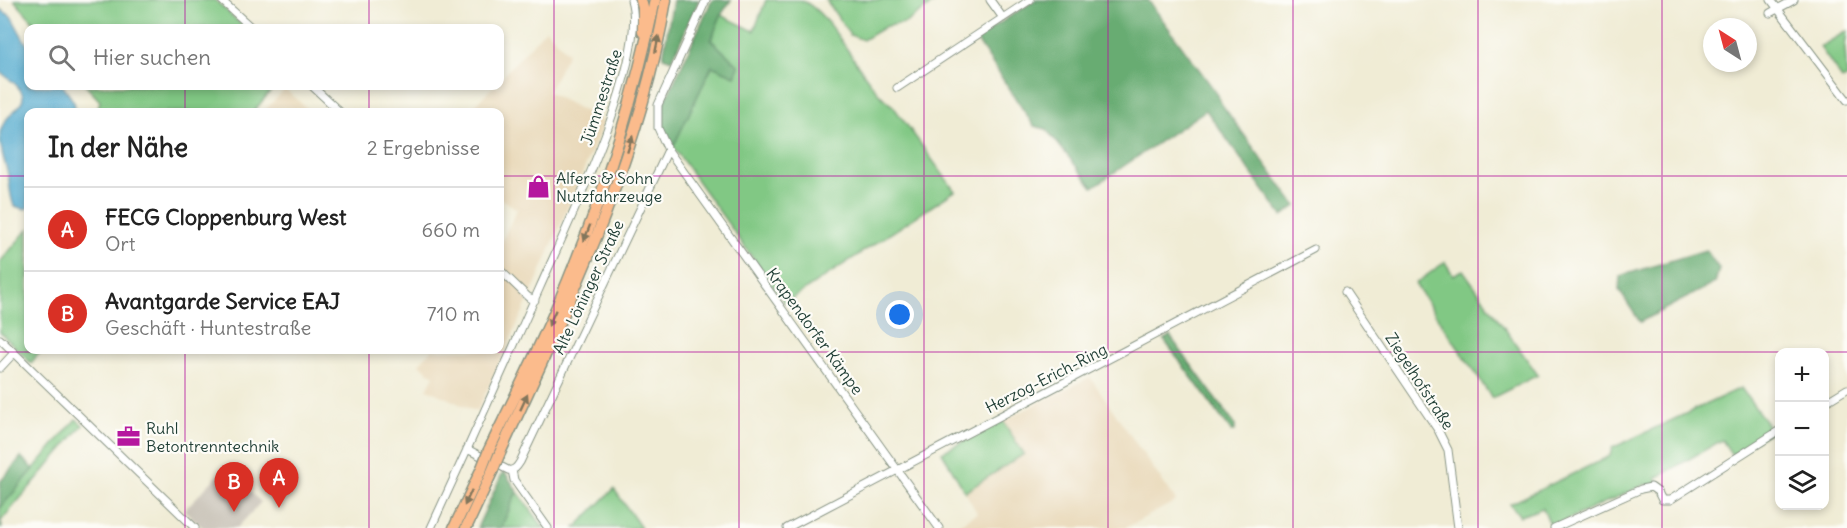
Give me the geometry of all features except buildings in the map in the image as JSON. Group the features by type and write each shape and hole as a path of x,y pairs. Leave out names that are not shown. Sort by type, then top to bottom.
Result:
{"highway":[{"path":"626,118 624,111 644,27 641,0"},
{"path":"466,528 487,470 597,208 626,118 655,0"},
{"path":"494,453 570,301 616,188 650,76 666,0"},
{"path":"454,528 487,470"}],"street":[{"path":"221,0 248,24"},
{"name":"Jümmestraße","path":"431,528 591,170 616,102 630,55 634,31 631,0"},
{"path":"668,150 658,128 658,105 706,0"},
{"path":"990,0 1003,18"},
{"path":"897,88 1030,0"},
{"path":"1771,0 1847,100"},
{"path":"1770,13 1794,0"},
{"path":"316,90 336,108"},
{"name":"Krapendorfer Kämpe","path":"668,150 939,528"},
{"name":"Alte Löninger Straße","path":"512,470 520,462 668,150"},
{"name":"Herzog-Erich-Ring","path":"787,528 1316,250"},
{"path":"504,274 534,300"},
{"name":"Ziegelhofstraße","path":"1345,292 1438,430 1448,450 1458,528"},
{"path":"0,339 191,526"},
{"path":"0,368 14,353"},
{"path":"1826,402 1847,389"},
{"path":"1554,528 1641,489 1651,487 1658,492 1662,500 1670,500 1711,476 1725,464 1775,433"},
{"path":"467,449 512,470 515,482 548,528"}],"shaded area":[{"path":"546,29 568,53 548,92 604,122 504,353 504,237 517,209 504,201 504,108 473,108 489,90 504,90 504,75"},
{"path":"286,90 306,108 267,108"},
{"path":"428,354 504,354 477,412 427,389 434,376 419,364"},
{"path":"1090,377 1176,501 1125,528 953,528 977,513 965,492 1024,454 1003,421"},
{"path":"225,468 261,502 237,528 203,528 184,510"}],"green space":[{"path":"14,0 215,0 241,24 35,24"},
{"path":"673,0 699,0 672,60 663,57"},
{"path":"712,0 731,0 721,15 711,40 739,66 735,76 712,66 673,147 662,124 661,110"},
{"path":"766,0 799,0 811,5 823,16 870,82 893,106 955,191 785,303 673,147 712,66 735,76 739,66 711,40 721,15 754,31"},
{"path":"826,0 938,0 905,23 886,26 863,40 850,35"},
{"path":"1035,0 1148,0 1296,206 1282,216 1206,110 1093,187 1046,129 1034,126 976,39"},
{"path":"1847,31 1845,48 1847,77 1842,79 1820,47"},
{"path":"90,90 272,90 256,108 98,108 100,101"},
{"path":"24,234 24,354 39,354 31,363 0,332 0,262"},
{"path":"1706,250 1719,269 1715,283 1640,322 1619,290 1620,276"},
{"path":"1445,262 1453,275 1463,270 1538,375 1492,398 1415,284"},
{"path":"1170,336 1235,425 1235,431 1231,431 1164,340"},
{"path":"1741,388 1768,425 1769,433 1732,455 1722,440 1656,478 1659,484 1656,487 1646,484 1551,527 1543,508 1520,516 1510,504 1610,456 1612,448"},
{"path":"76,419 83,425 1,521 2,528 0,528 0,508"},
{"path":"1003,421 1024,454 965,492 942,452"},
{"path":"21,457 34,469 0,508 0,482"},
{"path":"503,472 517,491 501,528 477,528"},
{"path":"614,489 641,528 575,528"},
{"path":"517,491 544,528 501,528"}],"water":[{"path":"0,9 11,16 24,40 24,90 66,90 75,108 24,108 24,209 14,206 12,202 0,134 3,124 23,99 14,83 0,72"}],"place":[{"name":"Alfers & Sohn Nutzfahrzeuge","path":"538,187"},
{"name":"Ruhl Betontrenntechnik","path":"128,437"},
{"name":"FECG Cloppenburg West","path":"279,508"},
{"name":"Avantgarde Service EAJ","path":"234,512"}]}
